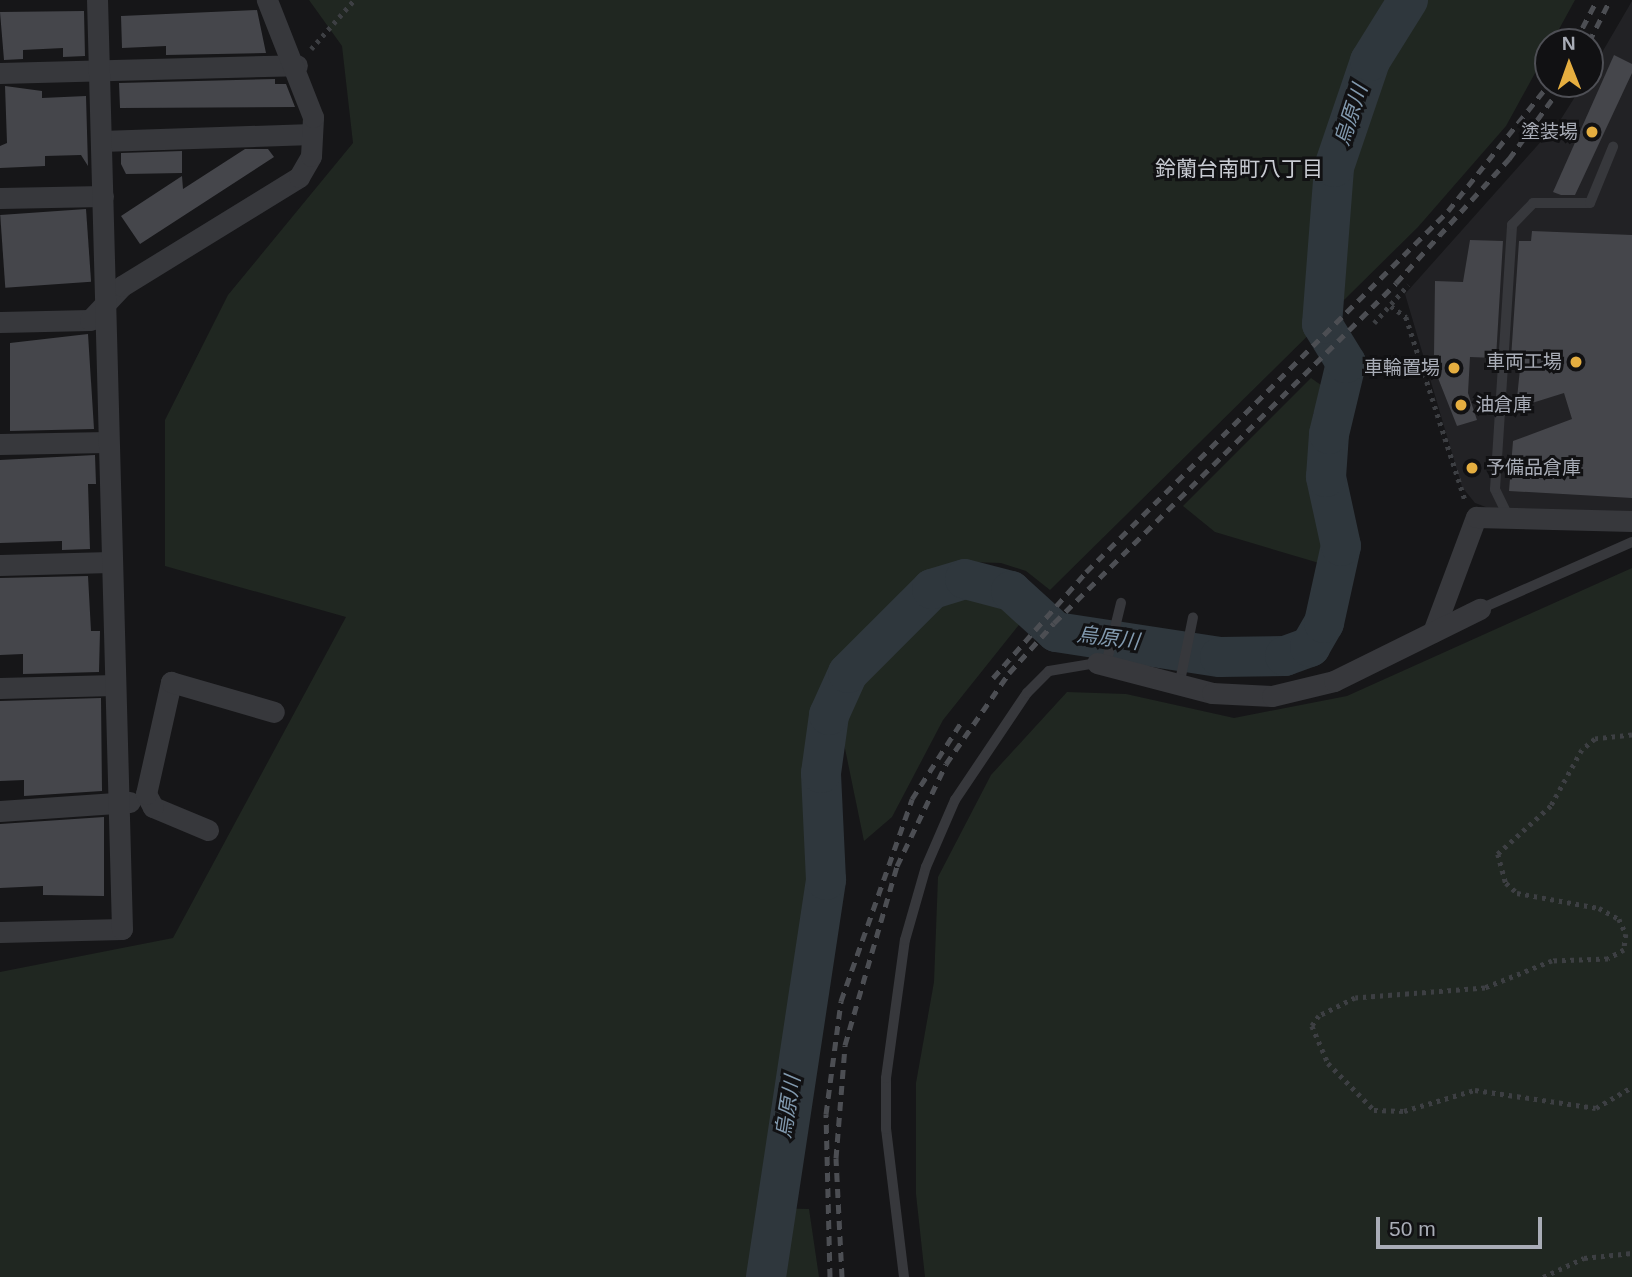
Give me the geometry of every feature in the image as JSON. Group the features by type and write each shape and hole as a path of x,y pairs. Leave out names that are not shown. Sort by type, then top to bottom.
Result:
{"street":[{"path":"0,932 122,929 110,562 97,0 105,0"},
{"path":"0,323 90,320 122,286 299,177 311,156 312,134 297,65 267,0"},
{"path":"0,74 297,65"},
{"path":"101,141 312,134"},
{"path":"0,198 103,195"},
{"path":"0,444 107,442"},
{"path":"1433,632 1476,517 1632,521"},
{"path":"0,565 110,562"},
{"path":"1104,660 1238,698 1310,690 1480,609"},
{"path":"208,830 153,807 146,794 171,682 274,712"},
{"path":"0,688 114,685"},
{"path":"0,811 118,807 146,794"}],"lane":[{"path":"1509,518 1495,489 1513,225 1532,203 1590,203 1613,147"},
{"path":"1480,609 1632,542"},
{"path":"904,1277 886,1078 905,940 926,867 955,800 1027,693 1049,671 1104,660 1121,603"},
{"path":"1180,681 1193,617"}],"path":[{"path":"297,65 354,0"},
{"path":"1374,323 1408,285"},
{"path":"1391,306 1406,317 1468,509 1476,517"},
{"path":"1632,735 1595,739 1582,750 1551,806 1499,854 1506,883 1517,893 1599,908 1619,919 1626,934 1624,950 1608,959 1552,961 1485,988 1355,998 1318,1016 1312,1026 1328,1063 1374,1110 1404,1111 1475,1090 1596,1108 1632,1087"},
{"path":"1543,1277 1584,1258 1632,1253"}],"shaded area":[{"path":"309,0 1575,0 1560,28 1534,28 1534,75 1506,126 1418,227 1050,590 1026,571 1001,563 970,562 944,577 958,589 1001,601 1022,621 943,720 892,817 864,841 842,734 812,728 832,899 816,1022 765,1208 809,1209 819,1277 0,1277 0,972 173,938 346,617 165,566 165,420 228,295 353,143 342,46"},
{"path":"1632,1 1632,513 1494,510 1475,503 1462,487 1405,294 1561,119 1574,98 1604,98 1604,49"},
{"path":"1311,378 1328,390 1313,414 1311,467 1330,528 1319,563 1215,532 1183,506"},
{"path":"1632,568 1632,1277 925,1277 916,1194 916,1083 934,982 938,877 991,775 1067,692 1126,694 1234,718 1347,696"}],"building":[{"path":"257,10 266,53 166,55 166,46 122,48 121,16"},
{"path":"84,11 85,56 63,57 63,48 23,50 23,59 4,60 0,12"},
{"name":"塗装場","path":"1614,55 1632,64 1632,73 1575,195 1553,192 1595,98 1604,98 1604,77"},
{"path":"275,79 275,84 286,84 295,107 120,108 119,83"},
{"path":"5,86 42,91 42,98 86,96 88,166 81,155 45,156 45,166 0,168 0,146 7,143"},
{"path":"245,149 268,149 274,157 140,244 121,216 182,176 183,189"},
{"path":"182,151 182,173 126,174 121,164 121,153"},
{"path":"86,209 91,282 5,288 0,215"},
{"name":"車両工場","path":"1532,231 1632,235 1632,498 1509,491 1513,441 1572,419 1564,393 1516,408 1521,359 1511,358 1519,241 1531,241"},
{"path":"1470,240 1503,241 1496,358 1470,357 1468,393 1477,420 1457,426 1438,378 1439,355 1434,355 1435,281 1463,282"},
{"path":"88,334 94,429 10,431 10,343"},
{"path":"95,455 96,484 88,484 90,549 62,550 62,541 0,543 0,460"},
{"path":"88,576 91,631 100,631 99,672 23,674 23,654 0,655 0,578"},
{"path":"101,698 102,791 24,796 24,780 0,781 0,701"},
{"path":"104,817 104,896 43,895 43,886 0,888 0,824"}],"waterway":[{"name":"烏原川","path":"766,1277 826,880 821,773 829,715 848,673 932,589 965,579 1011,591 1056,632 1220,657 1285,656 1310,647 1324,623 1341,546 1326,477 1329,434 1346,363 1322,324 1334,167 1370,61 1408,0"}],"railway":[{"path":"1582,28 1597,0"},
{"path":"1596,28 1610,0"},
{"path":"993,678 1086,572 1448,211 1538,98"},
{"path":"842,1277 836,1158 845,1045 897,866 946,764 1009,673 1054,623 1396,283 1509,159 1553,98"},
{"path":"830,1277 826,1114 841,1001 912,799 962,721"}],"place":[{"name":"塗装場","path":"1592,132"},
{"name":"車両工場","path":"1576,362"},
{"name":"車輪置場","path":"1454,368"},
{"name":"油倉庫","path":"1461,405"},
{"name":"予備品倉庫","path":"1472,468"}],"district":[{"name":"鈴蘭台南町八丁目","path":"1239,169"}]}
